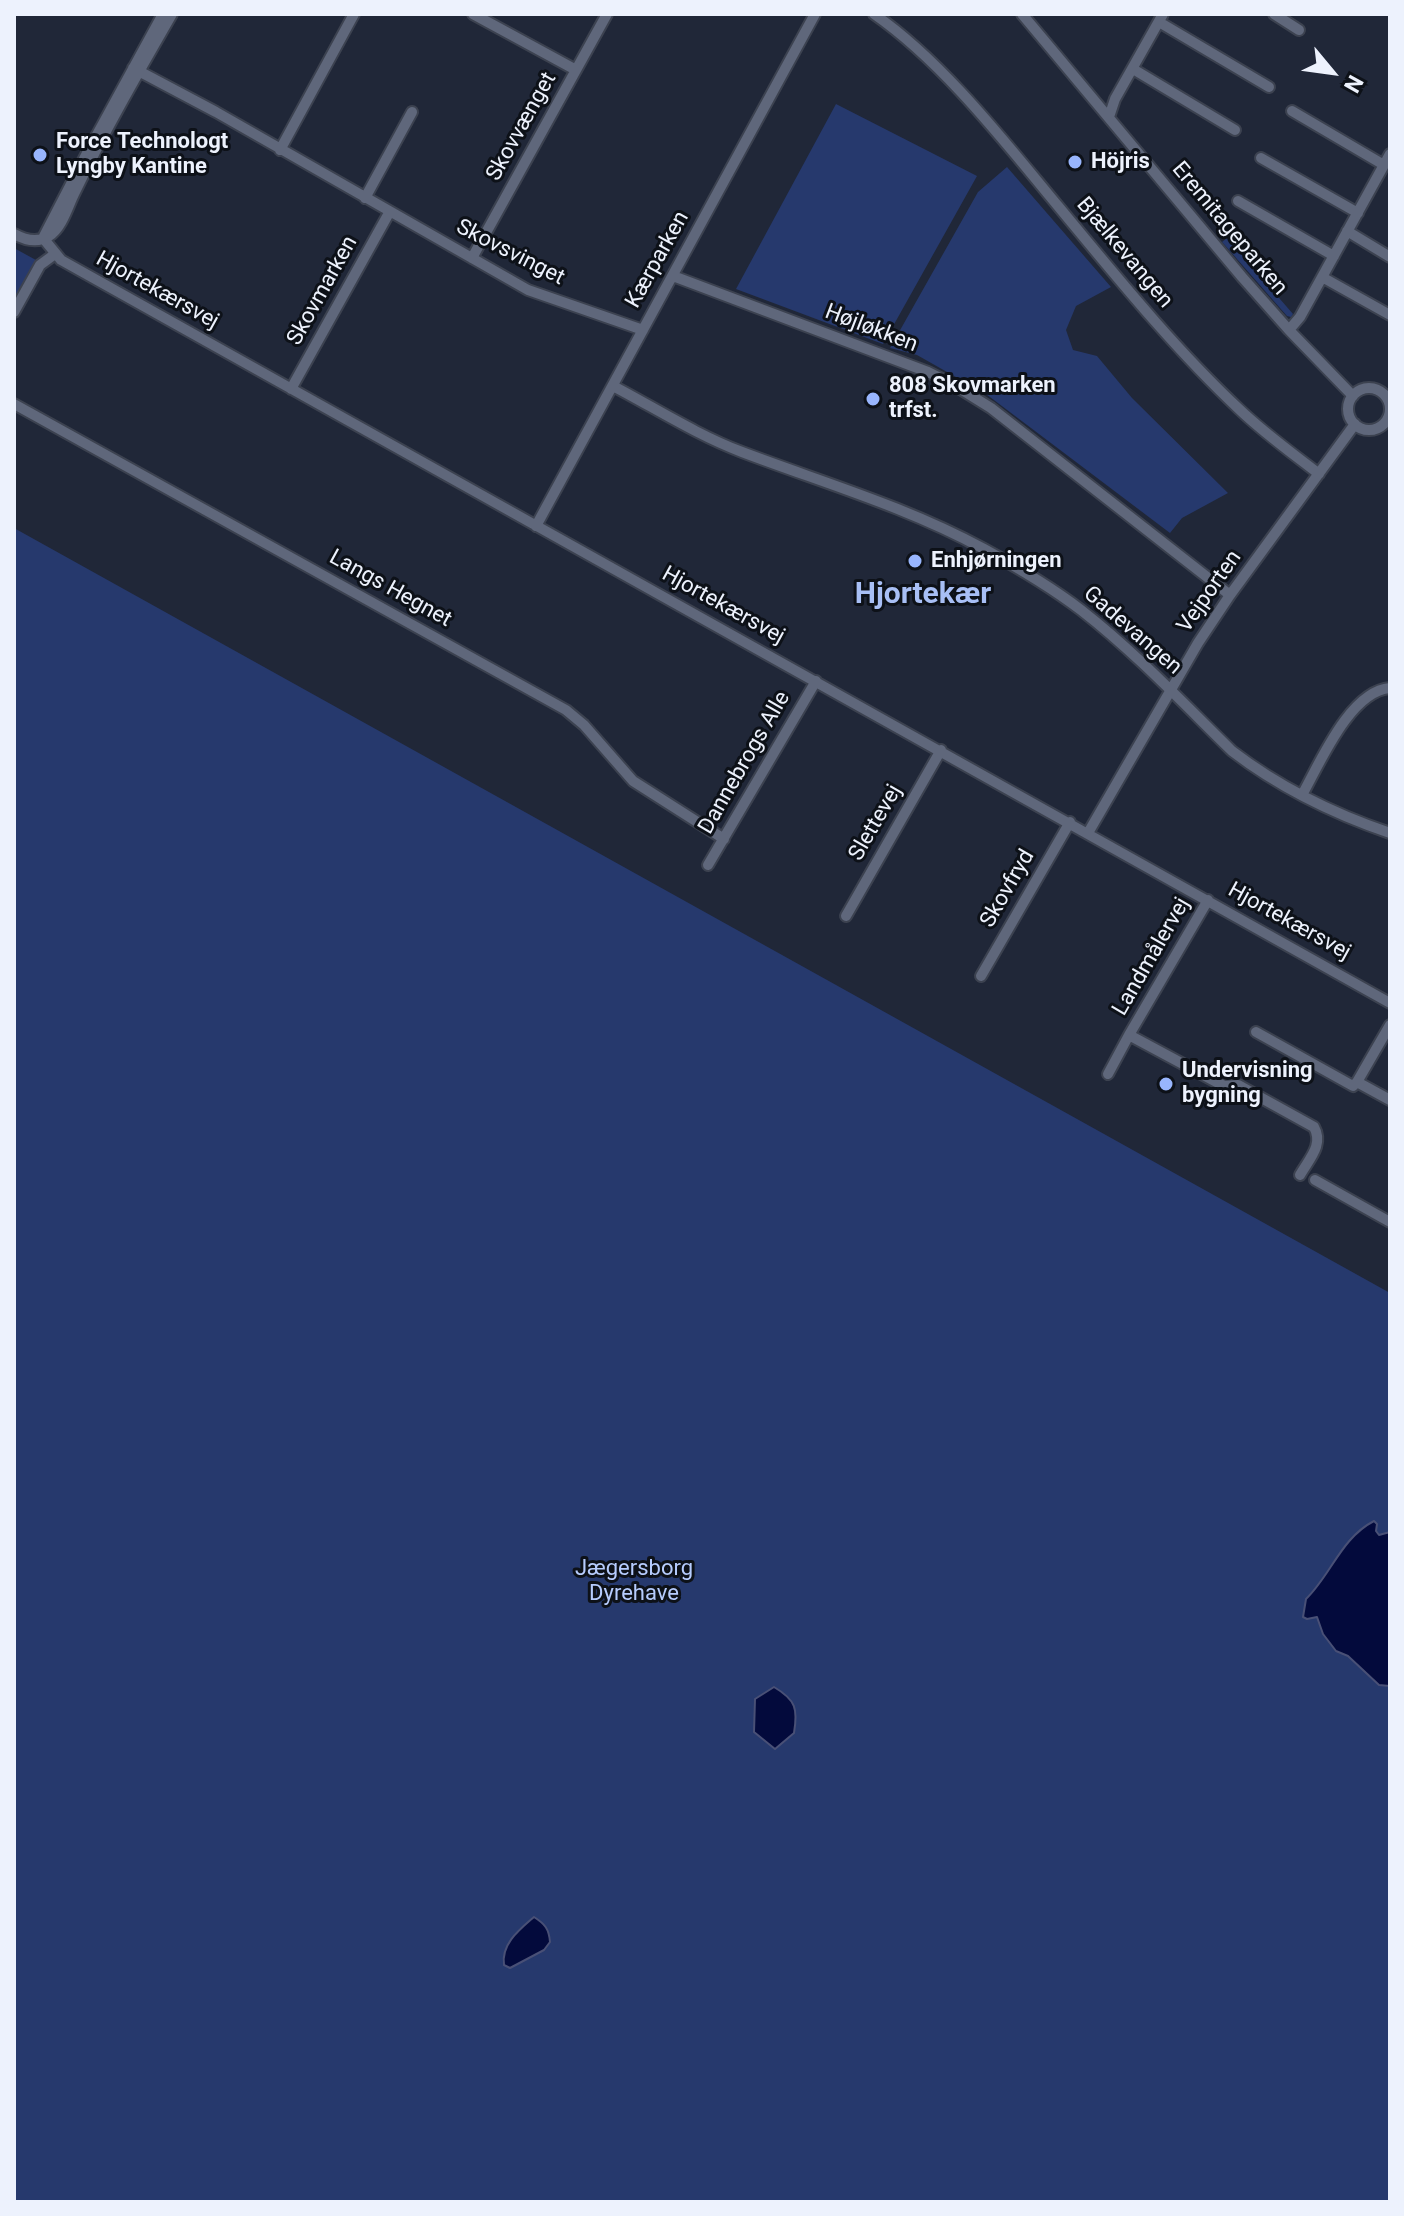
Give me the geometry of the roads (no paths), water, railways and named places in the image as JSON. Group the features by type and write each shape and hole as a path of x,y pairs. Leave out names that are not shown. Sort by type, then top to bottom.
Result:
{"street":[{"path":"14,234 25,239 41,239 136,69 163,14"},
{"path":"136,69 172,14"},
{"path":"280,150 354,14"},
{"path":"473,14 576,70"},
{"name":"Skovvænget","path":"472,258 607,14"},
{"name":"Kærparken","path":"536,526 815,14"},
{"name":"Bjælkevangen","path":"874,14 912,43 941,71 1015,154 1151,318 1191,360 1251,419 1319,474"},
{"name":"Eremitageparken","path":"1022,14 1289,330 1353,396"},
{"path":"1274,14 1299,30"},
{"path":"1109,117 1115,99 1161,18 1269,87"},
{"name":"Skovsvinget","path":"136,69 540,295 643,330"},
{"path":"1133,69 1235,130"},
{"path":"1292,111 1384,165"},
{"path":"365,198 412,112"},
{"name":"Eremitageparken","path":"1289,330 1300,317 1390,154"},
{"path":"1261,158 1358,213"},
{"path":"1378,176 1390,183"},
{"name":"Eremitageparken","path":"1238,201 1334,256"},
{"name":"Skovmarken","path":"291,389 389,213"},
{"path":"1347,231 1390,257"},
{"name":"Hjortekærsvej","path":"41,239 61,260 1390,1003"},
{"path":"14,312 40,265 55,254"},
{"name":"Højløkken","path":"673,276 881,354 954,385 991,408 1230,595"},
{"name":"Eremitageparken","path":"1322,277 1390,315"},
{"name":"Gadevangen","path":"613,386 741,452 885,503 984,549 1080,609 1250,765 1341,815 1390,833"},
{"path":"1368,388 1387,392 1390,410 1387,425 1370,430 1355,424 1349,413 1353,396 1368,388"},
{"name":"Langs Hegnet","path":"14,404 566,710 584,725 633,781 724,839"},
{"name":"Vejporten","path":"1088,833 1230,595 1355,424"},
{"name":"Dannebrogs Alle","path":"708,865 816,681"},
{"path":"1302,795 1345,719 1370,693 1390,688"},
{"name":"Slettevej","path":"846,916 941,750"},
{"name":"Skovfryd","path":"981,976 1070,822"},
{"name":"Landmålervej","path":"1108,1074 1208,900"},
{"path":"1256,1032 1353,1086 1390,1025"},
{"name":"Landmålervej","path":"1129,1035 1224,1086 1238,1085 1314,1127 1319,1136 1317,1146 1300,1175"},
{"path":"1357,1082 1390,1100"},
{"path":"1315,1180 1390,1222"}],"place":[{"name":"Force Technologt Lyngby Kantine","path":"40,155"},
{"name":"Höjris","path":"1075,162"},
{"name":"808 Skovmarken trfst.","path":"873,399"},
{"name":"Enhjørningen","path":"915,561"},
{"name":"Undervisning bygning","path":"1166,1084"}],"district":[{"name":"Hjortekær","path":"923,595"}],"park label":[{"name":"Jægersborg Dyrehave","path":"634,1582"}]}
